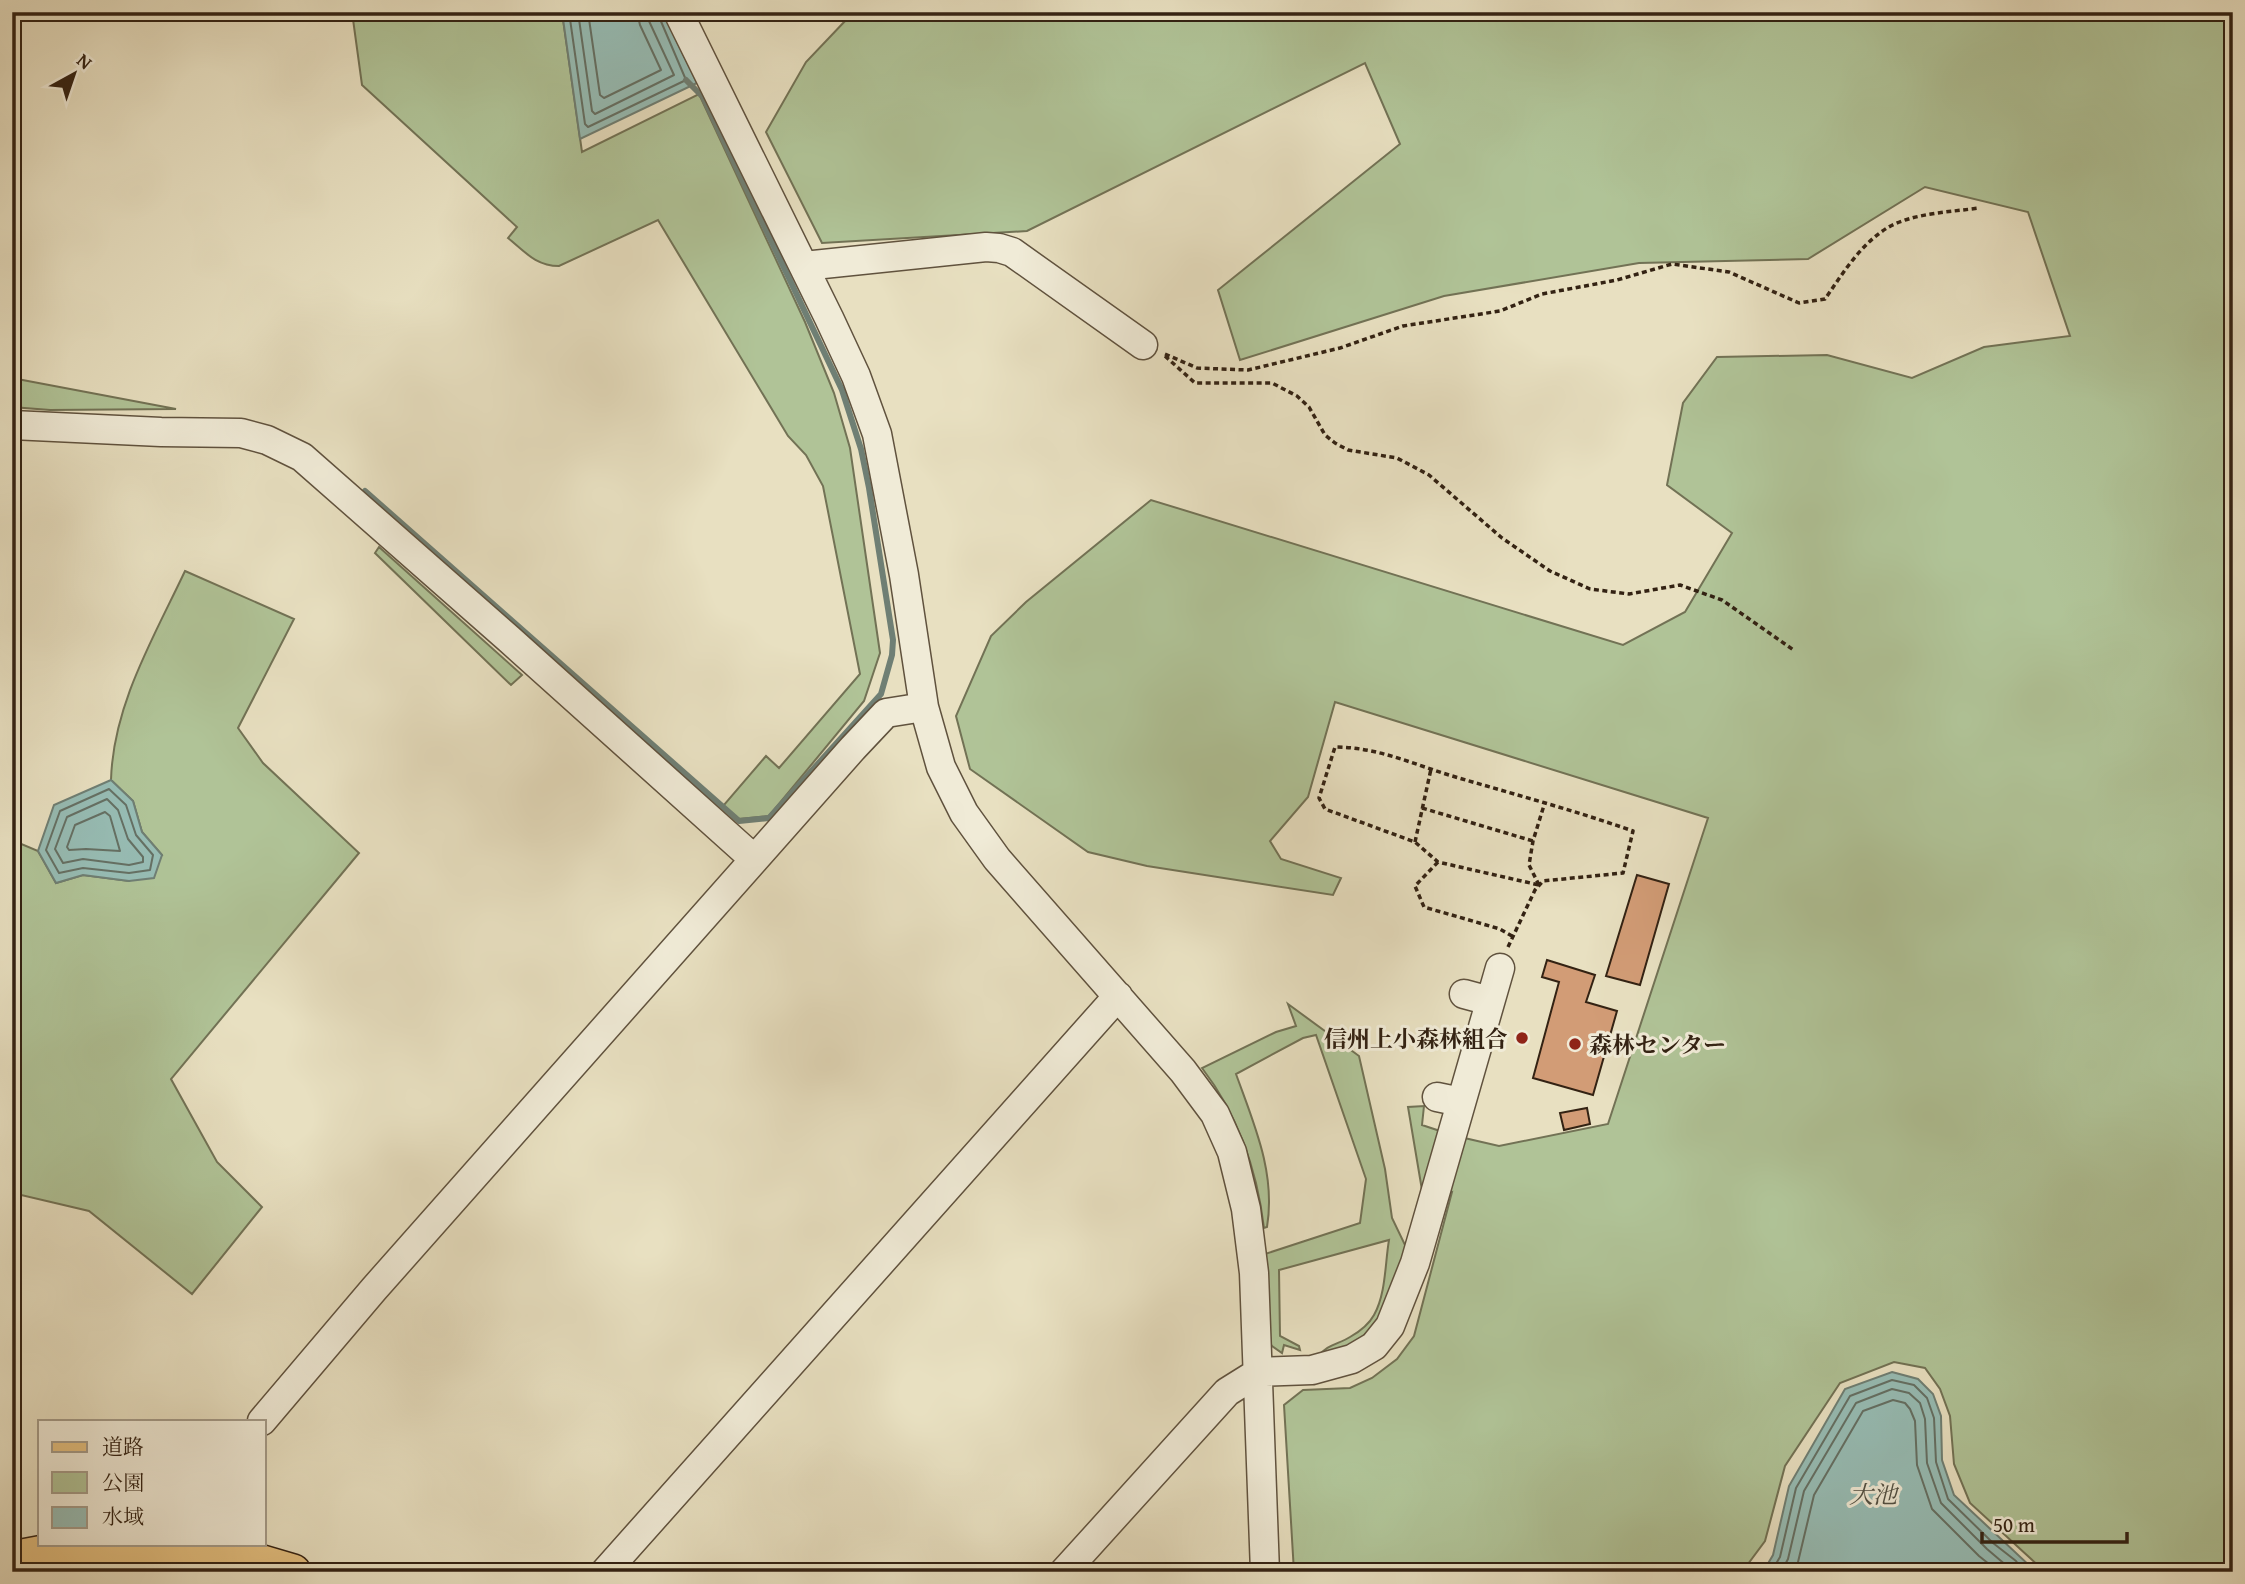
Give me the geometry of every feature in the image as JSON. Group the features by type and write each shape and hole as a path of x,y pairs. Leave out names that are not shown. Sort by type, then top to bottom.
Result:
{"main road":[{"path":"12,1559 94,1546"},
{"path":"178,1546 225,1552 293,1572"}],"street":[{"path":"678,12 856,376 877,434 904,575 924,707 941,767 964,813 1005,868 1199,1093 1215,1114 1232,1152 1245,1209 1254,1273 1265,1572"},
{"path":"804,266 986,247 999,248 1023,259 1143,345"},
{"path":"12,425 240,433 267,440 302,457 754,859"},
{"path":"263,1420 374,1289 886,713 924,707"},
{"path":"1064,1572 1227,1392 1259,1372 1312,1370 1337,1365 1374,1346 1390,1326 1415,1263 1449,1100 1477,997 1500,968"},
{"path":"605,1572 1118,996"}],"path":[{"path":"1795,651 1722,600 1680,584 1629,594 1590,589 1560,576 1502,538 1429,475 1397,458 1348,450 1335,443 1325,435 1309,407 1297,396 1272,383 1195,383 1161,352 1197,368 1248,370 1340,348 1403,326 1500,312 1542,293 1617,280 1672,264 1729,272 1799,303 1825,299 1852,259 1888,228 1927,215 1979,208"},
{"path":"1500,968 1512,936 1539,885 1543,881 1623,873 1633,831 1371,750 1335,747 1319,798 1325,809 1415,842 1438,862 1539,885"},
{"path":"1415,842 1431,769"},
{"path":"1539,885 1529,865 1545,802"},
{"path":"1422,808 1533,841"},
{"path":"1438,862 1415,886 1424,907 1500,929 1512,936"}],"green space":[{"path":"352,12 562,12 582,152 699,94 805,322 834,393 850,448 880,653 864,701 769,816 739,819 723,806 766,756 779,768 860,674 823,486 806,455 788,436 658,220 559,266 544,264 531,257 508,238 517,227 362,85"},
{"path":"869,12 2233,12 2233,1572 2040,1572 2041,1568 1970,1503 1954,1464 1950,1416 1940,1389 1925,1368 1894,1362 1840,1383 1785,1466 1765,1541 1742,1572 1294,1572 1284,1405 1303,1390 1350,1388 1372,1378 1397,1359 1414,1336 1452,1192 1444,1193 1460,1137 1499,1146 1608,1124 1708,818 1335,702 1308,797 1270,841 1281,859 1341,878 1333,895 1147,866 1088,852 970,769 956,716 991,636 1026,602 1151,500 1623,645 1685,612 1732,533 1667,485 1683,403 1717,357 1827,355 1912,378 1984,347 2070,336 2028,212 1925,187 1808,259 1639,263 1444,296 1240,360 1218,290 1400,144 1365,63 1027,231 822,243 766,132 806,62 847,19"},
{"path":"12,378 176,409 50,410 12,407"},
{"path":"379,547 522,675 511,685 375,553"},
{"path":"185,571 294,619 238,728 263,763 359,853 171,1079 217,1162 262,1207 192,1294 89,1211 17,1194 12,1196 12,840 38,851 56,883 83,875 129,881 162,855 142,832 133,801 111,780 113,752 127,698 137,672"},
{"path":"1288,1004 1359,1056 1385,1169 1392,1218 1406,1247 1387,1301 1369,1330 1340,1350 1319,1356 1329,1347 1360,1330 1374,1315 1383,1288 1389,1240 1279,1270 1280,1336 1299,1346 1300,1350 1284,1345 1282,1353 1272,1346 1268,1340 1265,1254 1360,1223 1366,1179 1316,1035 1303,1038 1236,1074 1266,1168 1269,1207 1267,1227 1264,1228 1251,1164 1244,1144 1226,1105 1202,1068 1276,1032 1296,1026"},
{"path":"1424,1106 1422,1125 1440,1131 1423,1196 1408,1107"}],"water":[{"path":"562,12 663,12 697,83 580,139"},
{"path":"111,780 133,801 142,832 162,855 154,878 129,881 83,875 56,883 38,851 54,805"},
{"name":"大池","path":"1892,1372 1918,1379 1933,1394 1941,1416 1942,1460 1954,1495 2031,1567 2030,1572 1763,1572 1773,1555 1789,1486 1845,1389"}],"building":[{"path":"1637,875 1669,884 1640,985 1606,976"},
{"name":"森林センター","path":"1547,960 1595,975 1586,1002 1617,1011 1593,1095 1533,1078 1559,982 1542,977"},
{"path":"1587,1108 1590,1124 1564,1130 1560,1113"}],"waterway":[{"path":"365,491 739,821 769,818 881,694 892,655 893,640 861,449 842,390 703,97 686,80"}],"place":[{"name":"信州上小森林組合","path":"1522,1038"},
{"name":"森林センター","path":"1575,1044"}]}
